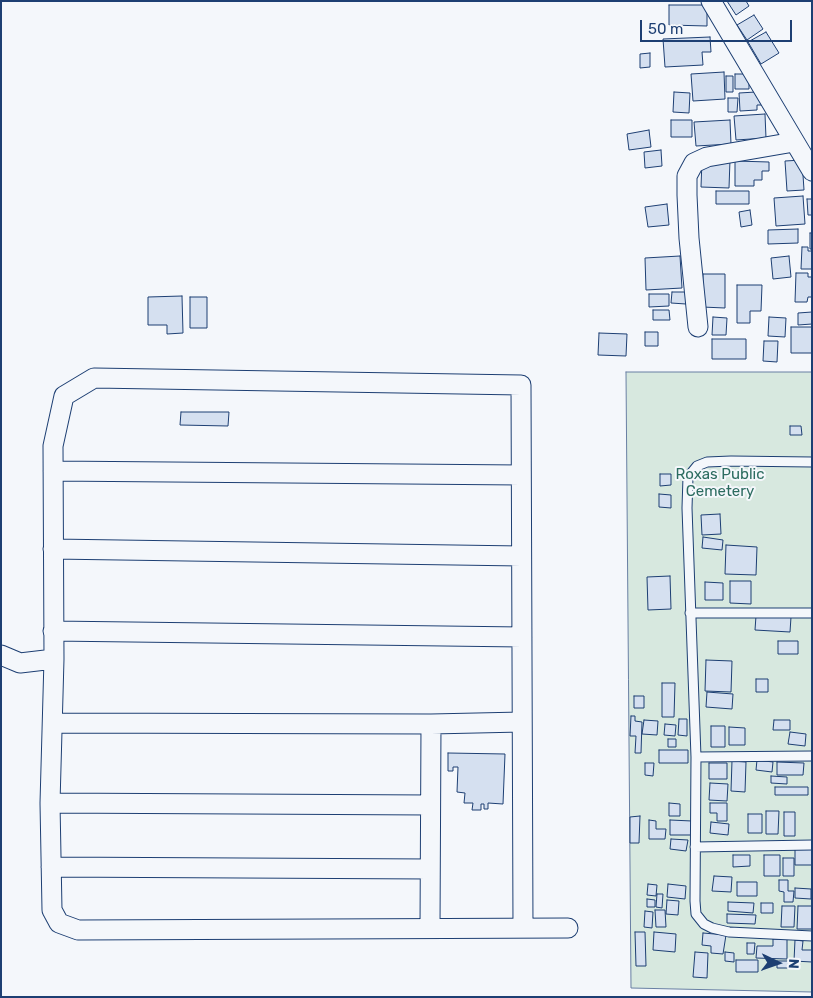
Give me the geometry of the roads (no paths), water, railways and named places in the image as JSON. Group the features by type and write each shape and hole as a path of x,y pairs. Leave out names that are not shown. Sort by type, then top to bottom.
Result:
{"street":[{"path":"711,1 812,171"},
{"path":"698,327 689,238 687,195 687,176 694,162 707,157 794,142"},
{"path":"523,928 521,386 94,378 64,396 52,446 54,659 50,803 52,910 59,923 78,930 568,928"},
{"path":"52,471 521,475"},
{"path":"53,549 521,556"},
{"path":"53,631 522,637"},
{"path":"1,655 20,663 54,659"},
{"path":"53,723 431,724 522,722"},
{"path":"430,928 431,724"},
{"path":"50,803 430,805"},
{"path":"51,867 430,869"}],"lane":[{"path":"812,462 731,461 708,462 697,466 688,477 687,508 696,757 696,914 704,924 729,932 812,936"},
{"path":"690,613 812,613"},
{"path":"696,757 812,756"},
{"path":"695,847 812,845"}],"park label":[{"name":"Roxas Public Cemetery","path":"720,484"}]}
